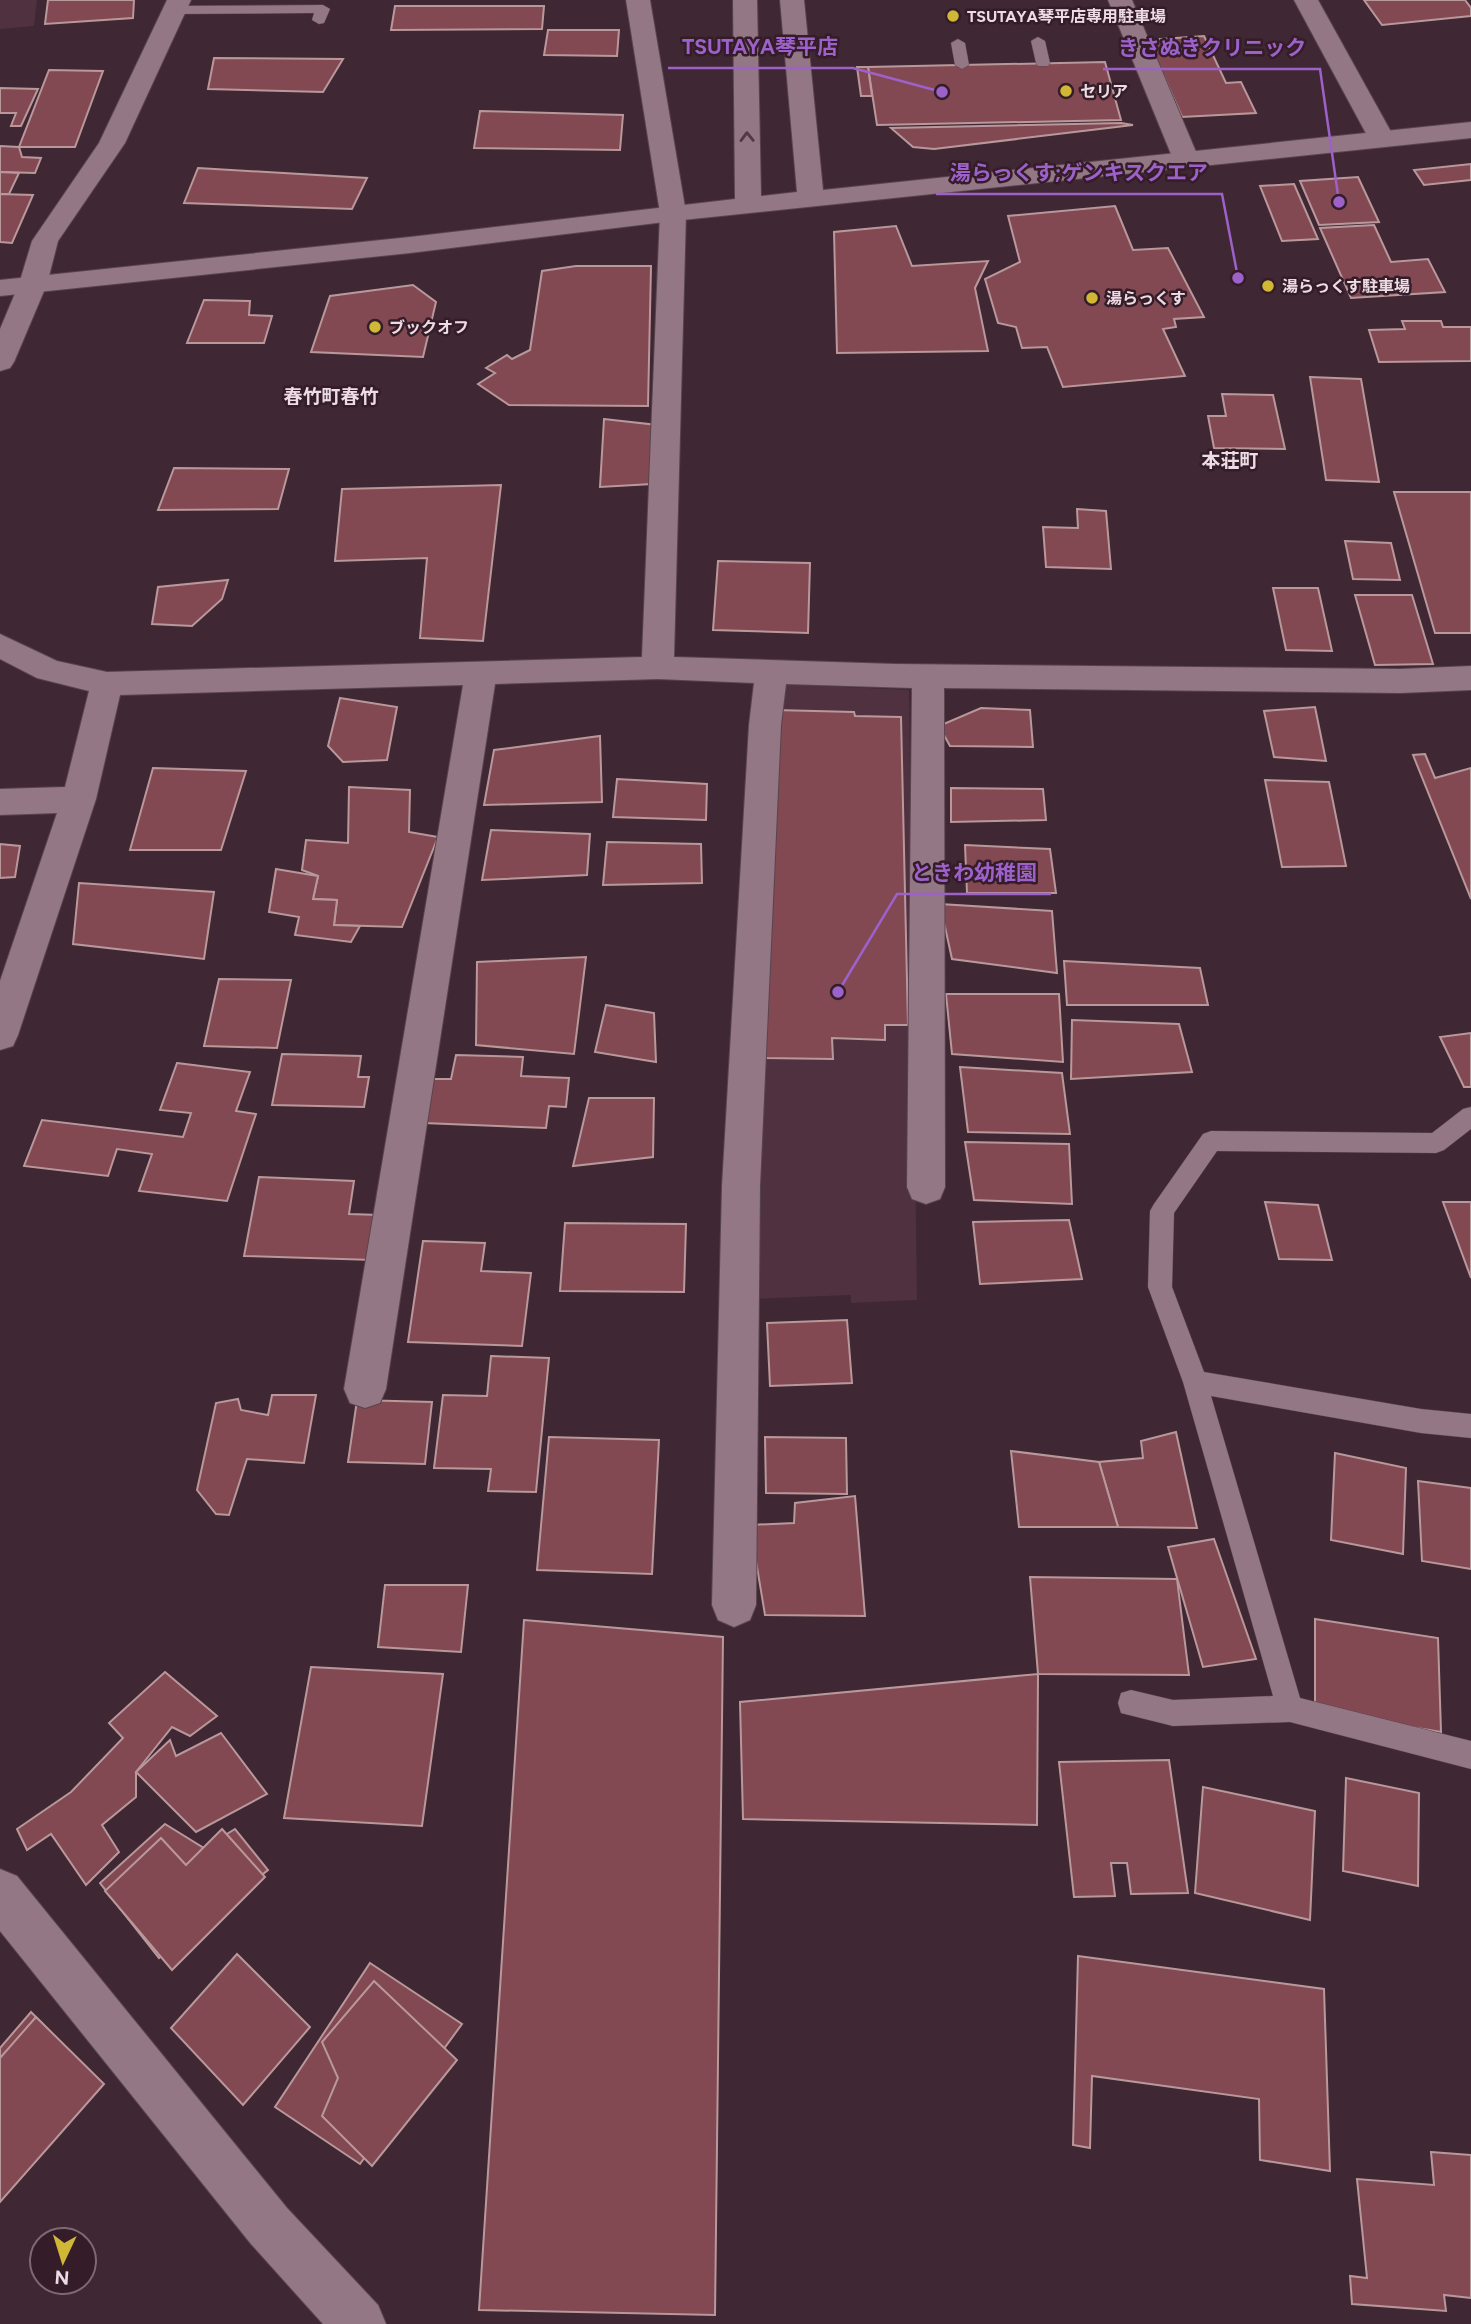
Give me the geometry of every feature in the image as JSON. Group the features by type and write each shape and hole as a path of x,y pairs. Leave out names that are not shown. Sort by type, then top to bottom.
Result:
{"street":[{"path":"638,0 673,214 658,668"},
{"path":"745,0 748,206"},
{"path":"792,0 811,200"},
{"path":"1120,0 1186,159"},
{"path":"1306,0 1382,139"},
{"path":"1,358 33,284 45,241 112,143 177,5"},
{"path":"0,288 1471,130"},
{"path":"0,645 48,670 107,684 658,668 928,676 1400,681 1471,678"},
{"path":"365,1389 481,672"},
{"path":"734,1605 741,1186 765,725 771,673"},
{"path":"926,1187 928,676"},
{"path":"0,1035 79,799 107,684"},
{"path":"0,802 79,799"},
{"path":"0,1893 269,2226 359,2324"}],"lane":[{"path":"177,5 323,9 319,20"},
{"path":"1038,41 1043,63"},
{"path":"958,43 962,65"},
{"path":"1290,1709 1195,1382 1160,1287 1162,1211 1211,1141 1436,1143 1471,1116"},
{"path":"1195,1382 1471,1426"},
{"path":"1131,1703 1172,1713 1290,1709 1471,1755"}],"shaded area":[{"path":"0,0 37,0 34,26 0,29"},
{"path":"781,684 909,690 917,1300 851,1303 851,1295 750,1299"}],"building":[{"path":"48,0 134,0 133,18 45,24"},
{"path":"1364,0 1465,0 1471,8 1471,16 1382,25"},
{"path":"395,6 544,6 542,29 391,30"},
{"path":"548,30 619,30 617,56 544,55"},
{"path":"1204,36 1226,83 1241,82 1256,113 1182,117 1148,40"},
{"path":"214,58 343,59 323,92 208,89"},
{"path":"1105,62 1121,120 877,125 868,67"},
{"path":"857,67 868,67 872,96 861,96"},
{"path":"49,70 103,71 75,147 19,147"},
{"path":"0,88 38,89 21,126 11,126 16,113 0,113"},
{"path":"480,111 623,115 620,150 474,148"},
{"path":"1121,123 1133,125 934,149 913,147 891,128"},
{"path":"0,146 19,147 22,157 41,158 35,173 0,172"},
{"path":"1471,164 1471,180 1424,185 1414,170"},
{"path":"198,168 367,178 352,209 184,203"},
{"path":"0,172 19,173 9,194 0,194"},
{"path":"1358,177 1379,222 1319,225 1300,181"},
{"path":"1294,184 1318,239 1282,241 1260,186"},
{"path":"0,194 33,195 12,243 0,242"},
{"name":"湯らっくす","path":"1115,206 1133,250 1168,248 1204,317 1174,319 1176,327 1163,329 1185,376 1063,387 1047,347 1022,348 1016,327 998,323 985,279 1020,262 1008,216"},
{"path":"1374,225 1391,262 1428,259 1445,292 1351,298 1320,228"},
{"path":"896,226 912,266 988,261 975,288 988,351 837,353 834,232"},
{"path":"576,266 651,266 648,406 509,405 478,384 495,373 486,368 507,355 512,359 530,350 542,271"},
{"name":"ブックオフ","path":"413,285 436,302 423,357 311,352 330,296"},
{"path":"204,300 250,301 249,315 272,316 264,343 187,343"},
{"path":"1402,321 1441,321 1443,327 1471,327 1471,361 1379,362 1369,330 1405,329"},
{"path":"1310,377 1361,379 1379,482 1326,480"},
{"path":"1222,394 1273,395 1285,449 1214,448 1208,416 1226,416"},
{"path":"604,419 657,425 652,484 600,487"},
{"path":"174,468 289,469 278,509 158,510"},
{"path":"501,485 483,641 420,638 427,558 335,561 342,489"},
{"path":"1394,492 1471,492 1471,633 1435,633"},
{"path":"1077,509 1106,511 1111,569 1046,567 1043,527 1078,528"},
{"path":"1345,541 1391,543 1400,580 1353,579"},
{"path":"718,561 810,563 808,633 713,630"},
{"path":"228,580 222,599 192,626 152,624 158,587"},
{"path":"1273,588 1318,588 1332,651 1286,650"},
{"path":"1355,595 1412,595 1433,664 1375,665"},
{"path":"340,698 397,707 387,760 343,762 328,746"},
{"path":"1315,707 1326,761 1274,757 1264,711"},
{"path":"981,708 1030,710 1033,747 950,746 939,726"},
{"path":"775,710 854,712 855,716 901,717 908,1025 885,1025 885,1040 832,1038 833,1059 765,1058"},
{"path":"600,736 602,802 484,805 494,750"},
{"path":"1425,754 1435,778 1471,768 1471,899 1413,755"},
{"path":"153,768 246,771 221,850 130,850"},
{"path":"617,779 707,784 706,820 613,817"},
{"path":"1265,780 1329,782 1346,866 1282,867"},
{"path":"349,787 410,790 409,832 438,837 402,927 334,925 337,900 313,899 318,876 302,870 306,840 348,843"},
{"path":"951,788 1043,789 1046,820 951,822"},
{"path":"491,830 590,834 587,875 482,880"},
{"path":"607,842 701,844 702,883 603,885"},
{"path":"0,844 20,846 15,877 0,878"},
{"path":"965,845 1050,849 1056,893 967,893"},
{"path":"276,869 318,876 313,899 337,900 334,925 360,926 351,942 295,935 299,917 269,912"},
{"path":"79,883 214,892 204,959 73,944"},
{"path":"940,904 1052,911 1057,973 952,959"},
{"path":"586,957 574,1054 476,1045 477,962"},
{"path":"1064,961 1200,968 1208,1005 1067,1005"},
{"path":"219,979 291,980 277,1048 204,1046"},
{"path":"946,994 1059,994 1063,1062 952,1054"},
{"path":"606,1005 654,1013 656,1062 595,1052"},
{"path":"1072,1020 1179,1024 1192,1072 1071,1079"},
{"path":"1471,1033 1471,1087 1464,1087 1440,1037"},
{"path":"282,1054 361,1056 358,1077 369,1077 364,1107 272,1105"},
{"path":"456,1055 523,1057 521,1076 569,1078 566,1107 549,1106 546,1128 424,1123 432,1079 451,1079"},
{"path":"177,1063 250,1072 236,1111 256,1114 227,1201 139,1191 152,1154 117,1149 108,1176 24,1166 42,1120 183,1137 191,1113 160,1110"},
{"path":"960,1067 1062,1073 1070,1134 968,1132"},
{"path":"589,1098 654,1098 653,1157 573,1166"},
{"path":"965,1142 1069,1144 1072,1204 974,1200"},
{"path":"259,1177 354,1181 349,1214 380,1215 373,1260 244,1256"},
{"path":"1265,1202 1318,1205 1332,1260 1279,1259"},
{"path":"1443,1202 1471,1202 1471,1278"},
{"path":"1069,1220 1082,1279 980,1284 973,1222"},
{"path":"565,1223 686,1224 684,1292 560,1291"},
{"path":"423,1241 485,1243 481,1271 531,1273 522,1346 408,1342"},
{"path":"847,1320 852,1383 770,1386 767,1323"},
{"path":"491,1356 549,1358 536,1492 488,1491 491,1469 434,1468 443,1395 487,1396"},
{"path":"272,1395 316,1395 304,1463 247,1459 229,1515 216,1514 197,1490 216,1403 238,1399 241,1410 268,1415"},
{"path":"357,1400 432,1402 425,1464 348,1462"},
{"path":"1176,1432 1197,1528 1118,1527 1099,1462 1143,1458 1141,1441"},
{"path":"549,1437 659,1440 652,1574 537,1570"},
{"path":"765,1437 846,1438 847,1494 766,1493"},
{"path":"1011,1451 1099,1462 1118,1527 1019,1527"},
{"path":"1335,1453 1406,1468 1403,1554 1331,1540"},
{"path":"1418,1481 1471,1488 1471,1569 1422,1561"},
{"path":"855,1496 865,1616 765,1615 750,1525 794,1523 795,1503"},
{"path":"1214,1539 1256,1659 1203,1667 1168,1547"},
{"path":"1030,1577 1177,1579 1189,1675 1038,1674"},
{"path":"385,1585 468,1585 461,1652 378,1647"},
{"path":"1315,1619 1438,1638 1441,1732 1315,1711"},
{"path":"524,1620 723,1637 715,2315 479,2310"},
{"path":"311,1667 443,1674 422,1826 284,1818"},
{"path":"165,1672 217,1716 190,1736 172,1727 136,1772 136,1797 102,1825 119,1852 86,1885 51,1834 27,1850 17,1829 71,1792 123,1738 109,1723"},
{"path":"1038,1674 1037,1825 743,1819 740,1702"},
{"path":"221,1733 267,1794 196,1832 136,1772 170,1740 176,1756"},
{"path":"1169,1760 1188,1893 1131,1894 1127,1863 1111,1863 1115,1896 1074,1897 1059,1762"},
{"path":"1346,1778 1419,1793 1418,1886 1343,1871"},
{"path":"1203,1787 1315,1811 1310,1920 1195,1893"},
{"path":"165,1824 204,1848 235,1829 268,1870 159,1958 100,1883"},
{"path":"222,1829 265,1877 172,1970 105,1891 161,1838 186,1865"},
{"path":"237,1954 310,2027 243,2105 171,2028"},
{"path":"1078,1956 1324,1989 1330,2171 1260,2160 1259,2099 1092,2076 1090,2148 1073,2145"},
{"path":"370,1963 462,2024 360,2164 275,2107"},
{"path":"374,1981 457,2060 372,2166 322,2116 338,2078 322,2042"},
{"path":"31,2012 97,2079 0,2192 0,2048"},
{"path":"36,2017 104,2084 0,2202 0,2058"},
{"path":"1431,2152 1471,2155 1471,2298 1444,2295 1446,2311 1352,2304 1350,2276 1367,2278 1357,2179 1434,2185"}],"place":[{"name":"TSUTAYA琴平店専用駐車場","path":"953,16"},
{"name":"セリア","path":"1066,91"},
{"name":"TSUTAYA琴平店","path":"942,92"},
{"name":"きさぬきクリニック","path":"1339,202"},
{"name":"湯らっくす;ゲンキスクエア","path":"1238,278"},
{"name":"湯らっくす駐車場","path":"1268,286"},
{"name":"湯らっくす","path":"1092,298"},
{"name":"ブックオフ","path":"375,327"},
{"name":"ときわ幼稚園","path":"838,992"}],"district":[{"name":"春竹町春竹","path":"331,396"},
{"name":"本荘町","path":"1230,460"}]}
